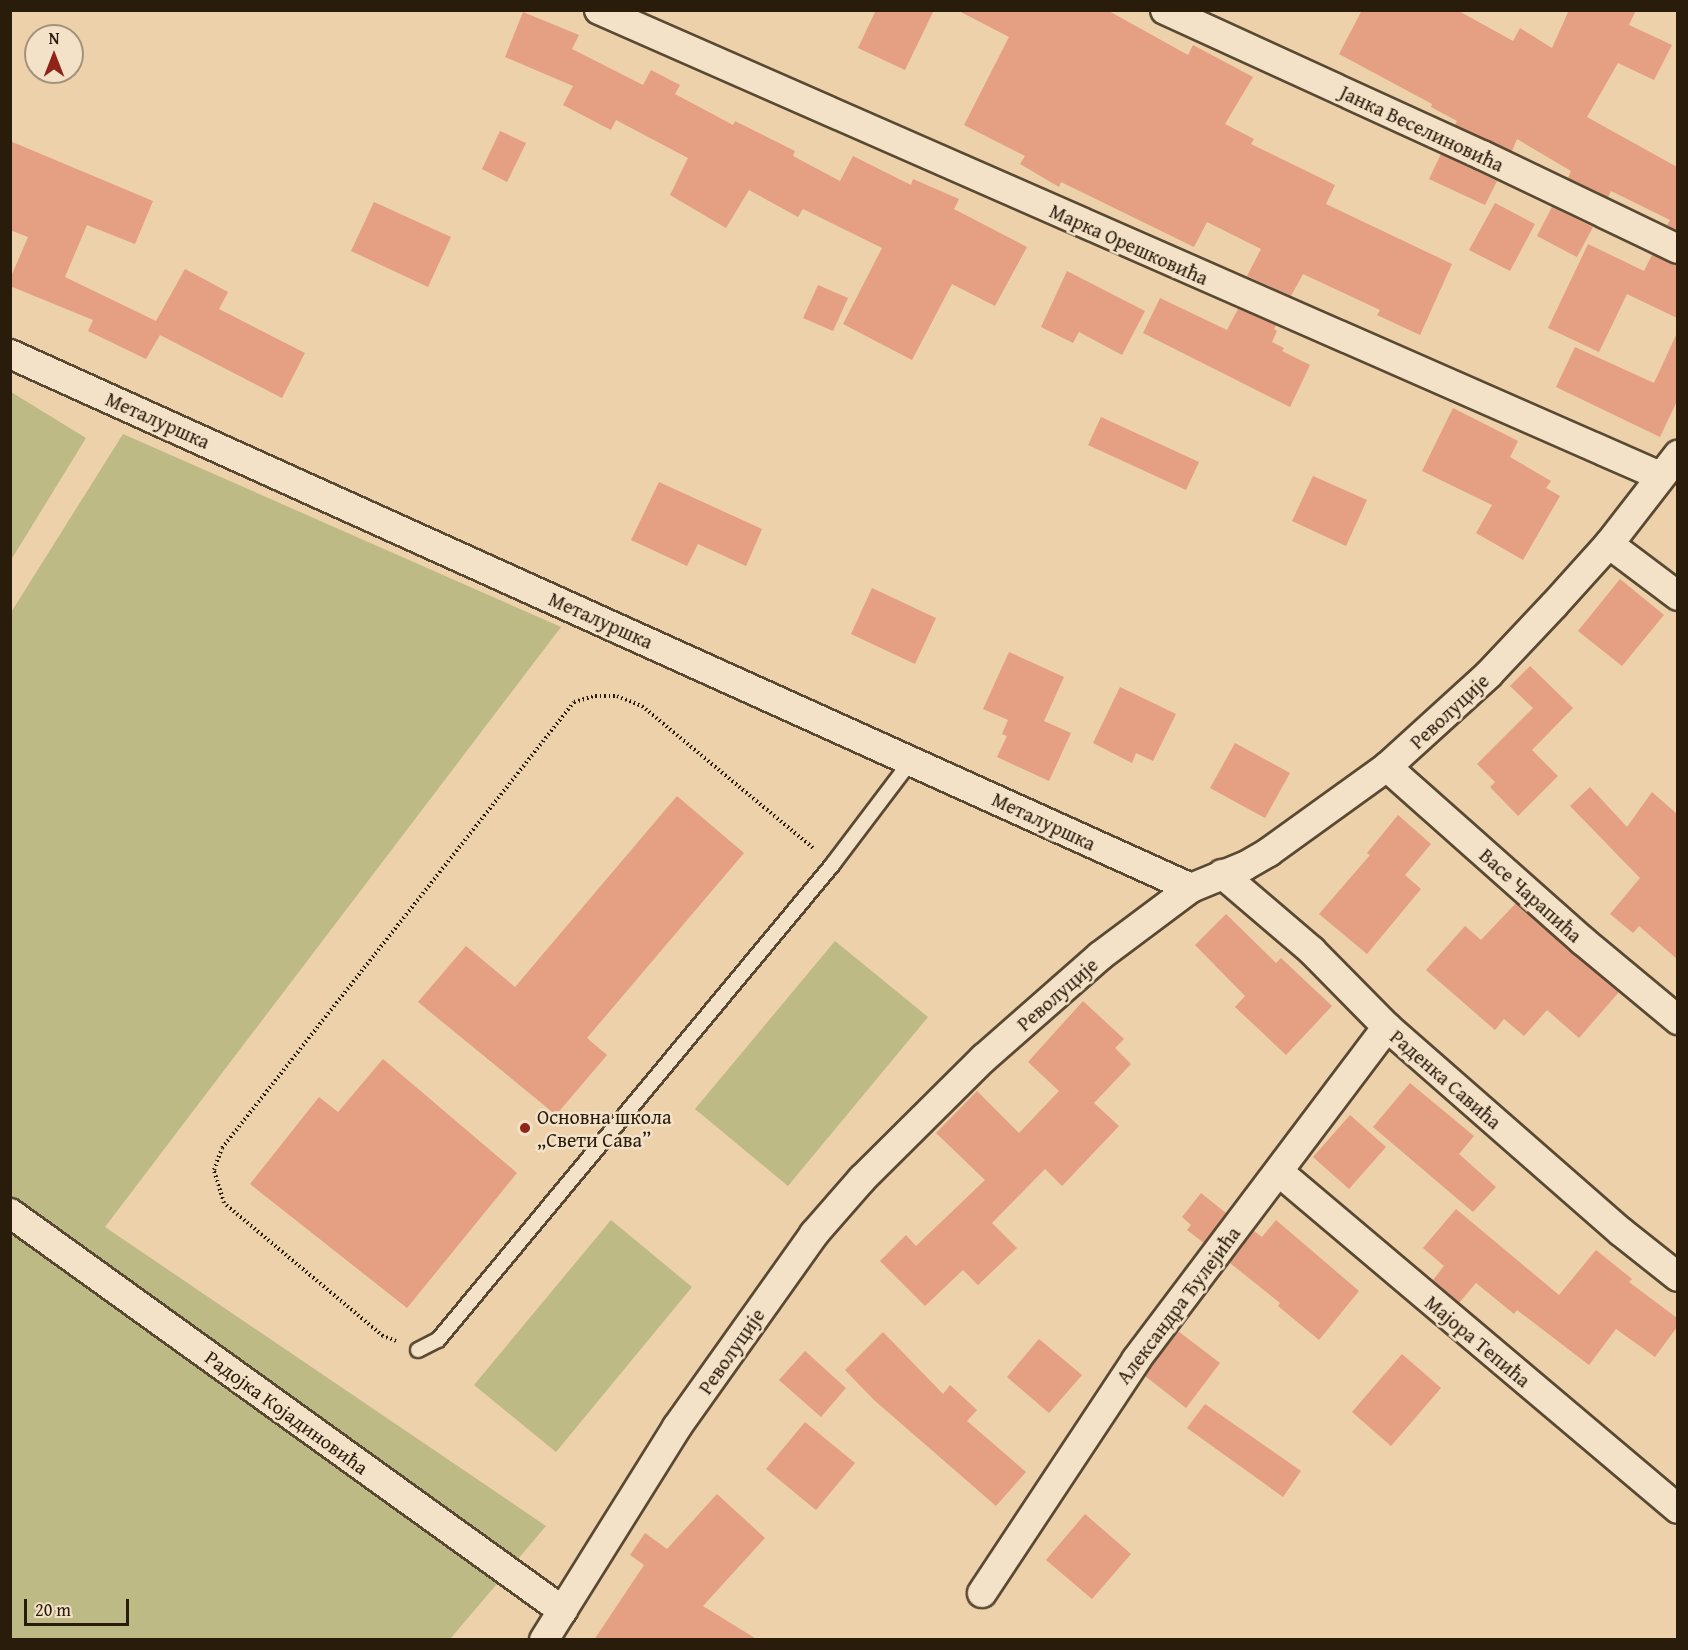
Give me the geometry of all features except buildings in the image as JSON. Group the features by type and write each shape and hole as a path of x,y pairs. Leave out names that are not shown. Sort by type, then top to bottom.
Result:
{"street":[{"name":"Марка Орешковића","path":"599,10 1669,466"},
{"name":"Јанка Веселиновића","path":"1165,10 1482,155 1677,249"},
{"name":"Металуршка","path":"10,354 1191,888"},
{"name":"Револуције","path":"544,1640 677,1427 821,1226 925,1114 984,1058 1100,956 1191,888 1245,866 1269,852 1388,767 1488,675 1609,544 1669,466"},
{"path":"1609,544 1677,596"},
{"name":"Васе Чарапића","path":"1388,767 1583,941 1677,1020"},
{"name":"Раденка Савића","path":"1222,874 1312,951 1387,1027 1620,1231 1677,1276"},
{"name":"Александра Ђулејића","path":"982,1593 1136,1360 1387,1027"},
{"name":"Мајора Тепића","path":"1279,1172 1677,1509"},
{"name":"Радојка Којадиновића","path":"10,1213 563,1611"}],"lane":[{"path":"417,1350 438,1340 833,864 911,761"}],"path":[{"path":"417,1350 383,1336 224,1203 214,1170 222,1148 574,702 594,696 617,696 642,706 833,864"}],"shaded area":[{"path":"11,392 86,438 11,560"},
{"path":"123,434 561,627 105,1227 546,1526 450,1639 11,1639 10,614"},
{"path":"835,941 928,1017 788,1186 695,1109"},
{"path":"611,1220 692,1287 556,1452 474,1385"}],"place":[{"name":"Основна школа „Свети Сава”","path":"525,1128"}]}
